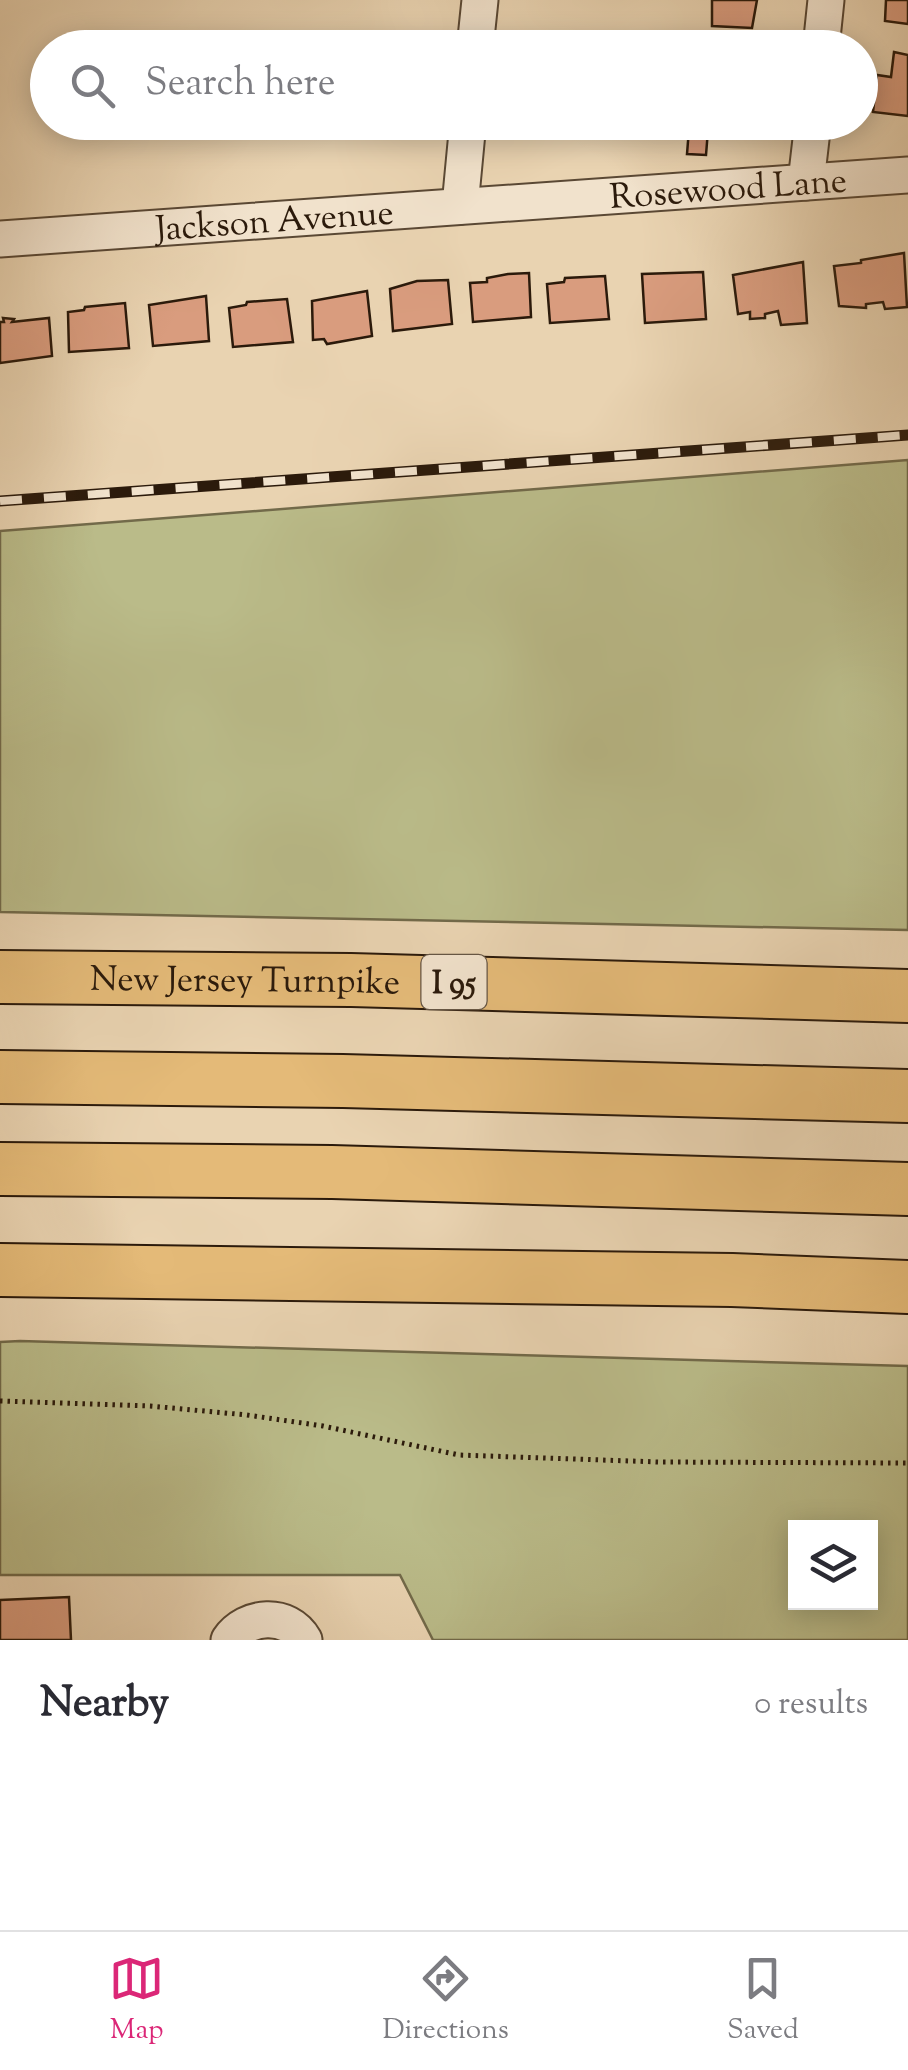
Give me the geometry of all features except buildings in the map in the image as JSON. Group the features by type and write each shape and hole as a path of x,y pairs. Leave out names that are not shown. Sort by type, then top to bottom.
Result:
{"highway":[{"name":"New Jersey Turnpike","path":"0,978 350,980 908,996"},
{"path":"0,1078 343,1080 908,1096"},
{"path":"0,1169 332,1172 908,1188"},
{"path":"0,1270 555,1276 908,1287"}],"street":[{"path":"477,30 480,0"},
{"path":"823,30 826,0"},
{"path":"460,206 466,140"},
{"path":"806,182 811,140"},
{"name":"Rosewood Lane","path":"548,200 908,175"},
{"name":"Jackson Avenue","path":"0,239 548,200"},
{"path":"229,1640 239,1627 270,1620 284,1621 297,1628 304,1640"}],"path":[{"path":"0,1401 150,1406 248,1415 323,1426 459,1455 659,1462 908,1463"}],"green space":[{"path":"908,460 908,930 0,912 0,531"},
{"path":"0,1342 908,1366 908,1640 433,1640 400,1575 0,1575"}],"railway":[{"path":"0,501 908,435"}]}
